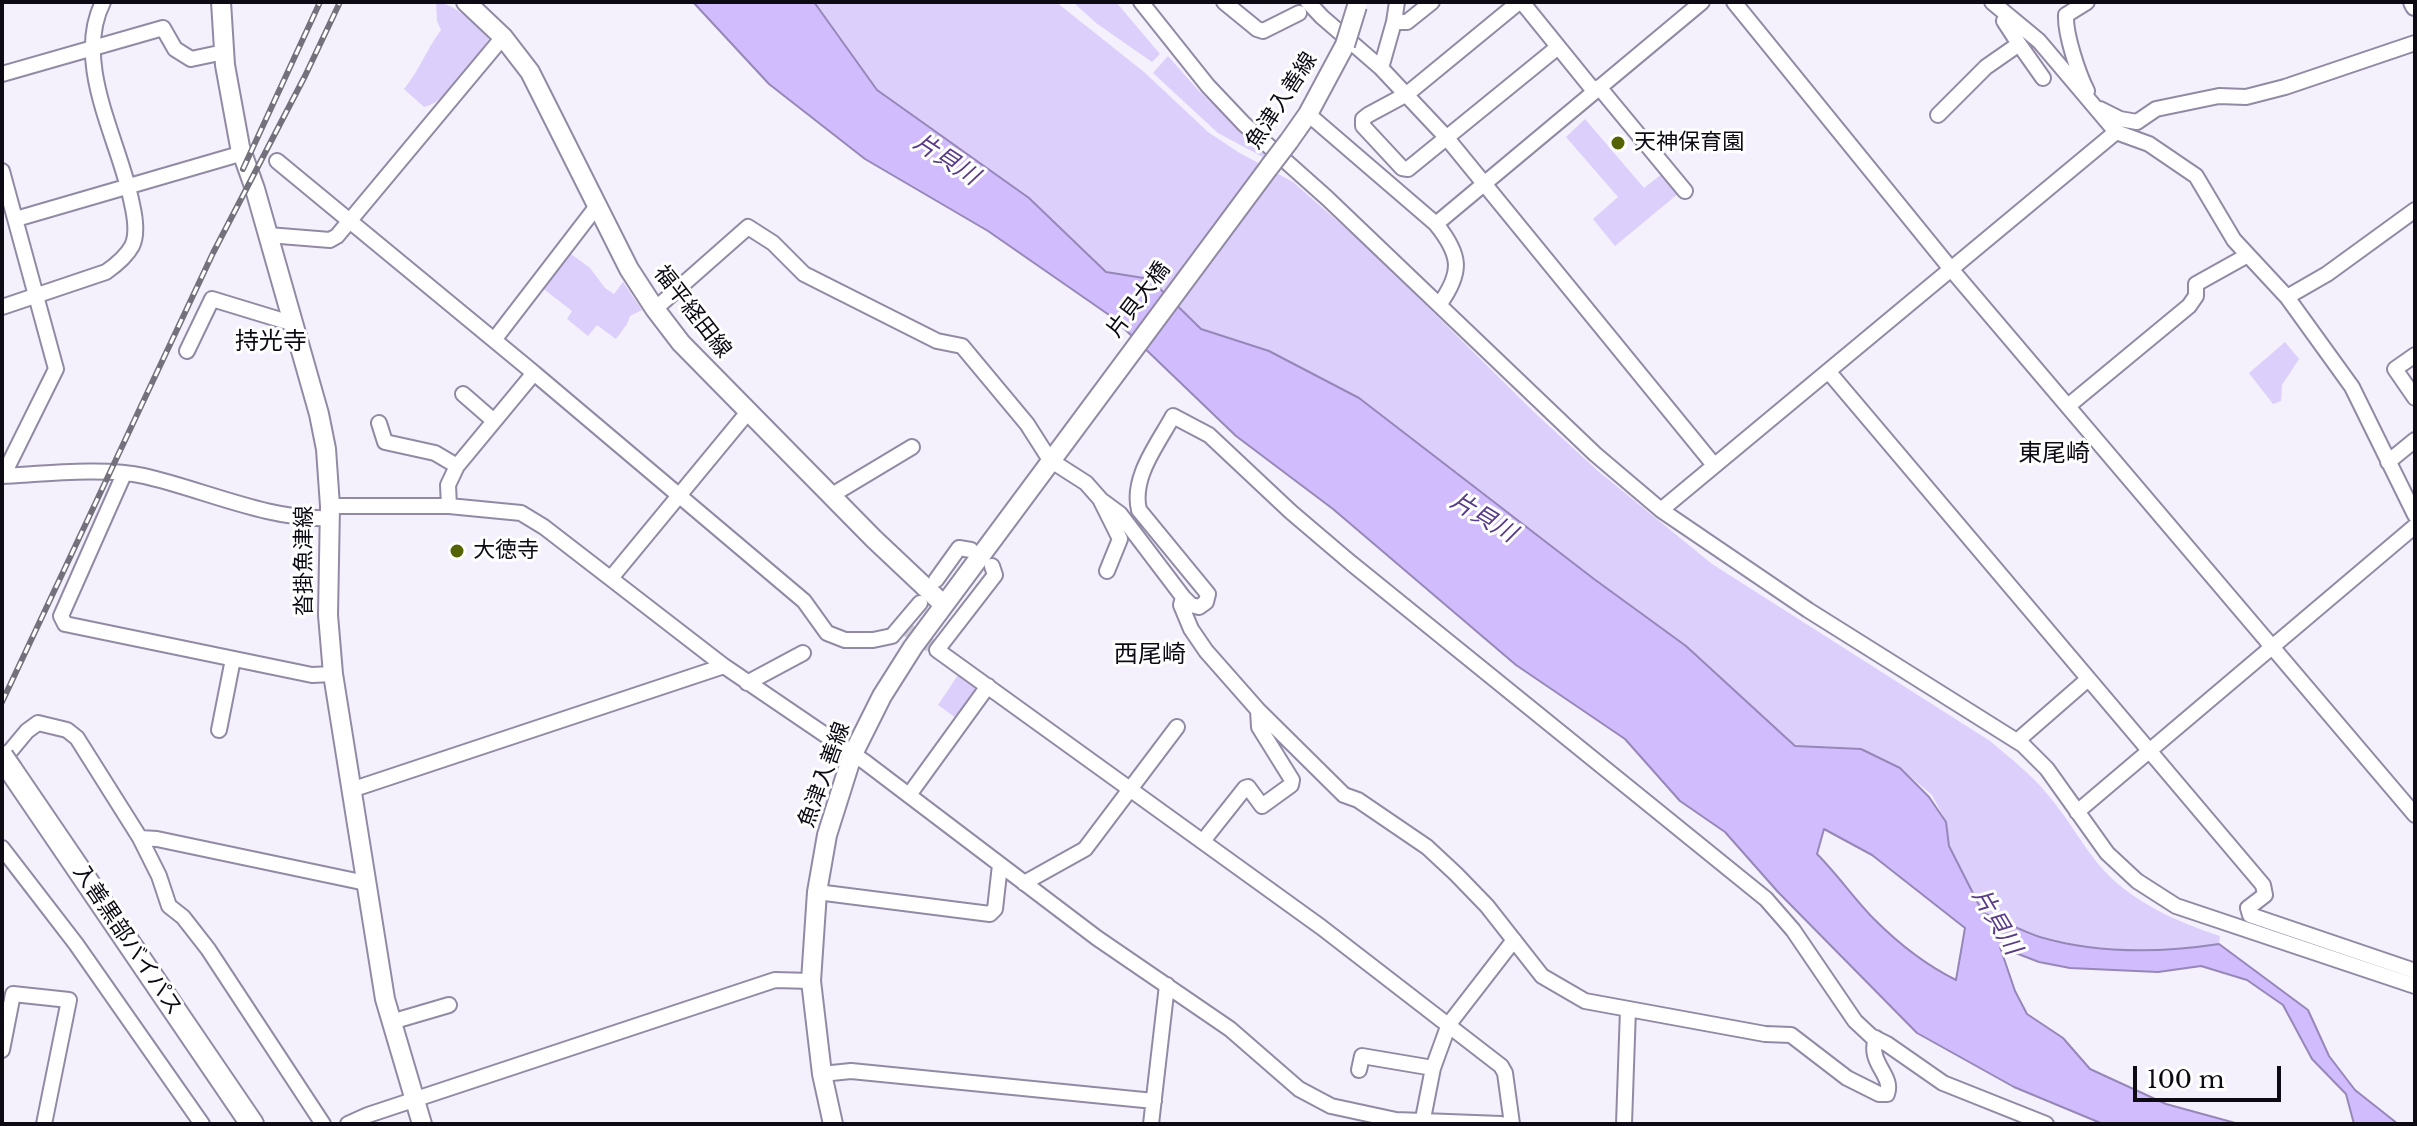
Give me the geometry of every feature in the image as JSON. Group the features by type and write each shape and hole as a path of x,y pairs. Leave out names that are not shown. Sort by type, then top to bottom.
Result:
{"highway":[{"name":"入善黒部バイパス","path":"5,763 252,1124"}],"main road":[{"name":"沓掛魚津線","path":"221,2 224,52 243,153 324,437 330,512 328,615 333,674 385,999 422,1124"},
{"name":"福平経田線","path":"466,2 503,37 530,72 629,269 681,343 874,539 944,605"},
{"name":"魚津入善線","path":"1265,173 1308,114 1345,45 1357,4"},
{"name":"片貝大橋","path":"1053,455 1265,173"},
{"name":"魚津入善線","path":"833,1124 822,1074 811,981 817,892 827,835 852,756 882,696 1053,455"}],"street":[{"path":"2,307 106,272 120,261 133,244 135,220 129,188 99,90 92,47 95,19 103,2"},
{"path":"1141,2 1192,67 1244,124 1595,454 1661,510 1808,610 2017,741 2047,769 2107,853 2137,881 2176,906 2415,986"},
{"path":"1224,2 1263,31 1304,8 1381,68 1446,137 1714,465"},
{"path":"1381,68 1397,2"},
{"path":"1394,22 1407,22 1432,2"},
{"path":"1558,47 1408,169 1402,168 1363,126 1363,119 1368,115 1407,94 1520,2 1685,191"},
{"path":"1436,224 1702,2"},
{"path":"1734,2 1951,269 2415,815"},
{"path":"1992,2 2039,41 2116,132 2149,144 2196,176 2234,240 2287,297 2352,387 2415,515"},
{"path":"2087,2 2066,15 2066,23 2076,67 2089,94 2089,102"},
{"path":"2007,14 2004,21 2043,78"},
{"path":"2,74 163,28 175,49 191,59 224,52"},
{"path":"268,235 330,240 337,236 503,37"},
{"path":"2089,102 2120,119 2137,122 2156,109 2219,96 2246,97 2415,43"},
{"path":"1938,115 1986,67 2019,44"},
{"path":"1308,114 1436,224 1451,242 1457,260 1453,286 1439,305"},
{"path":"1661,510 2116,132"},
{"path":"16,219 243,153"},
{"path":"277,161 804,601 827,633 845,640 892,636 920,603"},
{"path":"2,171 56,369 3,476 140,474 224,500 309,519 330,512 449,506 521,513 544,527 747,683 909,795 1097,938 1230,1029 1299,1089 1331,1106 1396,1120 1501,1124"},
{"path":"494,340 597,206"},
{"path":"2287,297 2327,274 2415,210"},
{"path":"655,309 748,227 773,243 804,274 937,341 962,346 1053,455 1120,514 1183,597 1191,605 1199,607 1206,602 1208,594 1139,510 1136,499 1139,481 1173,416 1209,435 1351,563 1766,899 1793,930 1855,1021 1943,1083 2046,1124"},
{"path":"2068,406 2189,306 2196,296 2196,284 2248,255"},
{"path":"187,351 212,299 294,324"},
{"path":"2415,355 2395,369 2415,398"},
{"path":"1828,371 2263,885 2265,895 2248,908 2250,915 2415,971"},
{"path":"449,506 448,485 457,466 534,373"},
{"path":"463,394 494,421"},
{"path":"611,578 748,412"},
{"path":"379,423 385,442 435,453 457,466"},
{"path":"2388,462 2415,440"},
{"path":"832,495 912,447"},
{"path":"124,474 61,616 65,624 312,675 333,674"},
{"path":"1101,500 1120,539 1107,571"},
{"path":"2077,812 2415,526"},
{"path":"936,580 959,548 971,550"},
{"path":"992,566 995,575 937,650 1203,841 1501,1066 1505,1073 1512,1124"},
{"path":"1183,597 1181,605 1191,629 1218,666 1258,710 1344,795 1358,800 1427,847 1487,906 1542,976 1585,1001 1765,1034 1791,1035 1847,1078 1879,1094 1887,1094 1889,1084 1875,1060 1872,1048 1876,1038"},
{"path":"747,683 803,653"},
{"path":"219,730 233,659"},
{"path":"351,790 724,666"},
{"path":"2017,741 2087,680"},
{"path":"909,795 988,686"},
{"path":"1203,841 1245,788 1248,787 1262,806 1291,785 1292,780 1259,727 1258,710"},
{"path":"5,763 27,731 38,723 67,730 77,738 140,838 159,876 169,906 183,917 208,949 323,1124"},
{"path":"1024,883 1085,849 1177,727"},
{"path":"140,838 366,883"},
{"path":"2,848 76,944 202,1124"},
{"path":"817,892 990,914 995,909 1000,865"},
{"path":"1422,1123 1433,1068 1449,1024 1514,940"},
{"path":"348,1124 775,980 811,981"},
{"path":"1151,1124 1167,985"},
{"path":"2,1050 13,994 69,1000 44,1124"},
{"path":"391,1022 449,1005"},
{"path":"1624,1124 1628,1009"},
{"path":"1359,1070 1362,1056 1433,1068"},
{"path":"822,1074 851,1071 1154,1101"}],"shaded area":[{"path":"436,2 458,11 489,39 451,88 424,107 404,89 441,30"},
{"path":"814,2 1056,2 1144,72 1208,132 1293,182 1367,247 1598,471 1712,564 1990,741 2041,787 2111,878 2155,909 2220,936 2219,944 2149,950 2080,945 2034,934 1983,913 1949,846 1946,822 1932,795 1900,768 1861,749 1795,746 1686,646 1359,398 1269,351 1201,329 1150,279 1106,272 1029,198 877,90"},
{"path":"1073,2 1116,2 1160,54 1152,62 1096,23"},
{"path":"1168,56 1265,155 1263,157 1218,133 1153,73"},
{"path":"1585,119 1644,188 1662,174 1679,193 1615,246 1593,219 1618,197 1566,137"},
{"path":"567,251 590,268 605,288 614,294 623,282 642,310 630,316 616,339 597,325 588,336 567,319 572,311 541,287"},
{"path":"2285,342 2299,359 2282,385 2281,401 2273,404 2249,373"},
{"path":"960,672 980,685 959,720 938,705"}],"water":[{"name":"片貝川","path":"693,2 814,2 877,90 1029,198 1106,272 1150,279 1201,329 1269,351 1359,398 1686,646 1795,746 1861,749 1900,768 1929,797 1946,822 1949,846 1983,913 2040,937 2084,947 2152,950 2219,944 2308,1010 2329,1056 2355,1090 2398,1124 2354,1124 2346,1094 2312,1059 2283,1005 2247,980 2201,966 2158,972 2070,968 2039,962 2000,947 2015,991 2027,1014 2063,1038 2090,1069 2166,1104 2239,1124 2103,1124 2014,1087 1917,1033 1778,892 1725,832 1680,801 1625,739 1516,665 1333,509 1236,436 1112,317 988,231 865,159 769,84","holes":["1824,829 1872,855 1965,928 1956,980 1924,961 1884,929 1817,854"]}],"tunnel":[{"path":"902,626 937,650"}],"railway":[{"path":"243,169 320,2"},
{"path":"2,702 213,253 340,2"}],"place":[{"name":"天神保育園","path":"1618,143"},
{"name":"大徳寺","path":"457,551"}],"district":[{"name":"持光寺","path":"271,342"},
{"name":"東尾崎","path":"2054,454"},
{"name":"西尾崎","path":"1150,655"}]}
